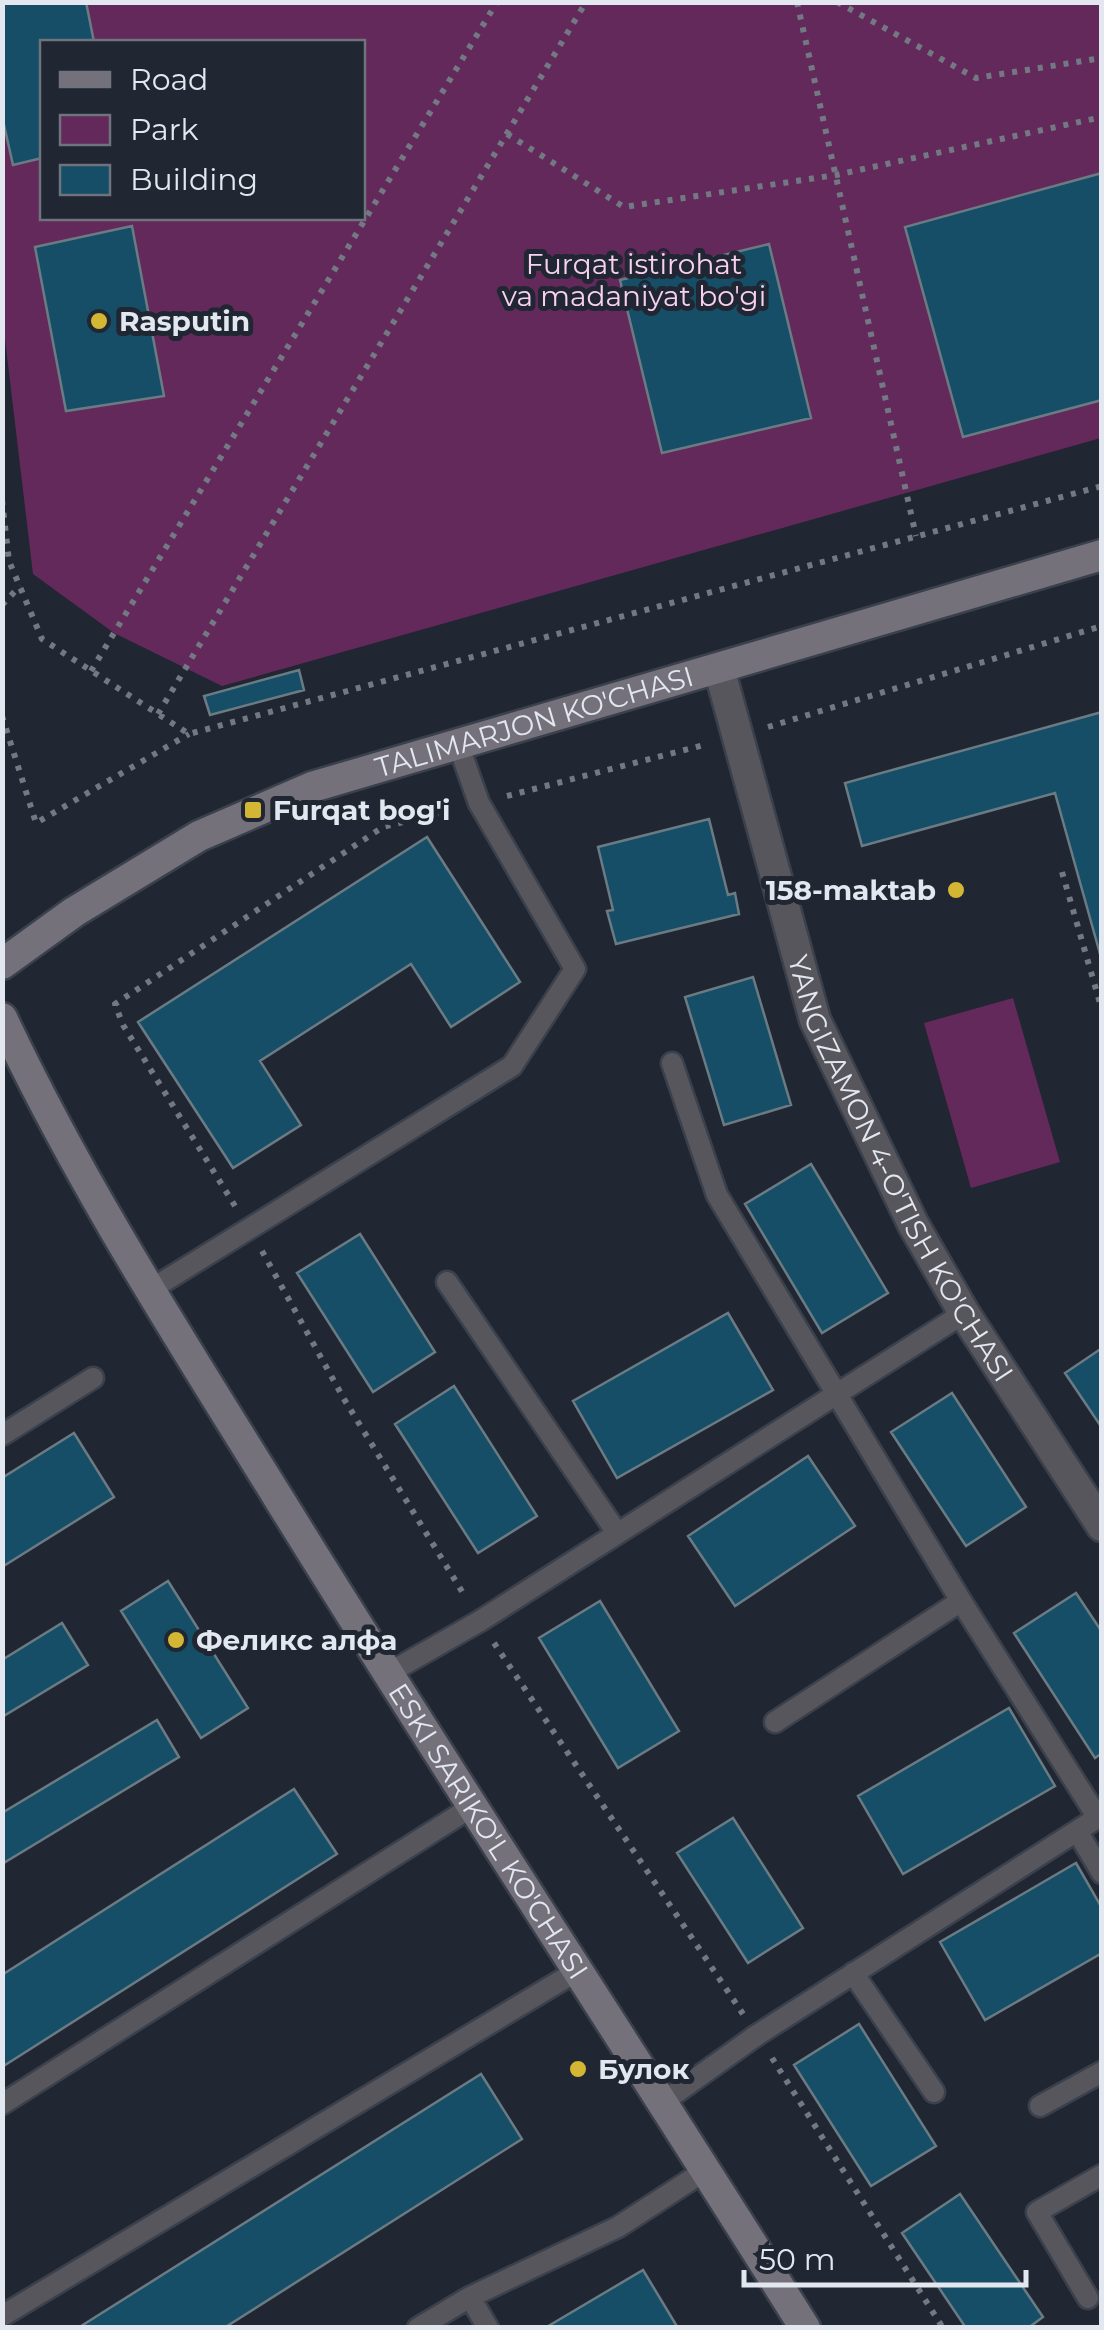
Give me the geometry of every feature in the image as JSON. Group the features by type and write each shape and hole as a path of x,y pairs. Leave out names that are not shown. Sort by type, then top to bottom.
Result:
{"street":[{"name":"TALIMARJON KO'CHASI","path":"2,964 74,912 199,836 312,786 1102,555"},
{"name":"YANGIZAMON 4-O'TISH KO'CHASI","path":"719,668 815,1020 913,1224 964,1313 1102,1526"},
{"name":"ESKI SARIKO'L KO'CHASI","path":"2,1018 42,1098 150,1290 470,1808 663,2102 804,2328"}],"lane":[{"path":"150,1290 512,1066 575,970 479,803 458,744"},
{"path":"663,2102 757,2035 1100,1816 961,1601 717,1195 672,1062"},
{"path":"447,1282 618,1533"},
{"path":"387,1674 480,1621 964,1313"},
{"path":"2,1435 93,1378"},
{"path":"775,1722 961,1601"},
{"path":"2,2104 470,1808"},
{"path":"1077,1832 1102,1872"},
{"path":"2,2316 577,1971"},
{"path":"854,1973 934,2092"},
{"path":"1040,2106 1102,2072"},
{"path":"418,2328 470,2297 618,2227 706,2170"},
{"path":"1088,2298 1037,2212 1102,2174"},
{"path":"470,2297 488,2328"}],"path":[{"path":"365,218 496,2"},
{"path":"158,714 586,2"},
{"path":"797,2 916,536"},
{"path":"837,2 976,78 1102,58"},
{"path":"507,134 624,206 836,175 1102,117"},
{"path":"91,671 364,220"},
{"path":"2,716 36,822 188,734 1102,486"},
{"path":"2,500 9,561 42,639 188,734"},
{"path":"2,605 20,586"},
{"path":"943,2328 757,2035 480,1621 344,1399 250,1230 123,1025 114,1004 382,827 738,736 1102,626"},
{"path":"1062,872 1102,1010"}],"green space":[{"name":"Furqat istirohat va madaniyat bo'gi","path":"2,3 1101,3 1101,438 222,686 114,633 33,574 2,314"},
{"path":"1013,998 1060,1162 971,1188 924,1023"}],"building":[{"path":"2,2 86,2 94,40 40,40 40,158 13,165 2,116"},
{"path":"1102,173 1102,400 963,437 905,227"},
{"name":"Rasputin","path":"132,226 164,396 66,411 35,247"},
{"path":"769,244 811,418 662,453 620,280"},
{"path":"299,670 304,690 210,715 204,696"},
{"path":"1102,712 1102,961 1055,793 862,846 845,783"},
{"path":"709,819 728,895 735,893 739,914 616,944 607,911 613,910 598,847"},
{"path":"427,837 520,982 451,1027 411,964 260,1061 301,1125 233,1168 138,1022"},
{"path":"753,977 791,1105 724,1125 685,997"},
{"path":"811,1164 888,1293 822,1333 745,1204"},
{"path":"360,1234 435,1352 373,1392 297,1273"},
{"path":"728,1313 773,1390 617,1478 573,1401"},
{"path":"1102,1348 1102,1428 1065,1373"},
{"path":"454,1386 537,1516 478,1553 395,1424"},
{"path":"952,1393 1026,1507 966,1546 891,1432"},
{"path":"74,1433 114,1497 2,1567 2,1478"},
{"path":"808,1456 855,1526 735,1606 688,1536"},
{"path":"168,1581 248,1708 201,1738 121,1611"},
{"path":"1076,1593 1102,1632 1102,1753 1095,1758 1014,1633"},
{"path":"600,1601 679,1731 618,1768 539,1638"},
{"path":"62,1623 88,1665 2,1717 2,1660"},
{"path":"1009,1708 1055,1786 903,1874 858,1796"},
{"path":"157,1720 179,1757 2,1864 2,1813"},
{"path":"294,1789 337,1854 2,2067 2,1975"},
{"path":"733,1818 803,1928 748,1963 677,1853"},
{"path":"1076,1863 1102,1908 1102,1953 985,2020 940,1942"},
{"path":"859,2024 936,2146 871,2186 794,2065"},
{"path":"481,2074 522,2139 224,2328 78,2328"},
{"path":"960,2194 1043,2317 1028,2328 966,2328 902,2233"},
{"path":"643,2270 678,2328 545,2328"}],"place":[{"name":"Rasputin","path":"99,321"},
{"name":"Furqat bog'i","path":"253,810"},
{"name":"158-maktab","path":"956,890"},
{"name":"Феликс алфа","path":"176,1640"},
{"name":"Булок","path":"578,2069"}]}
